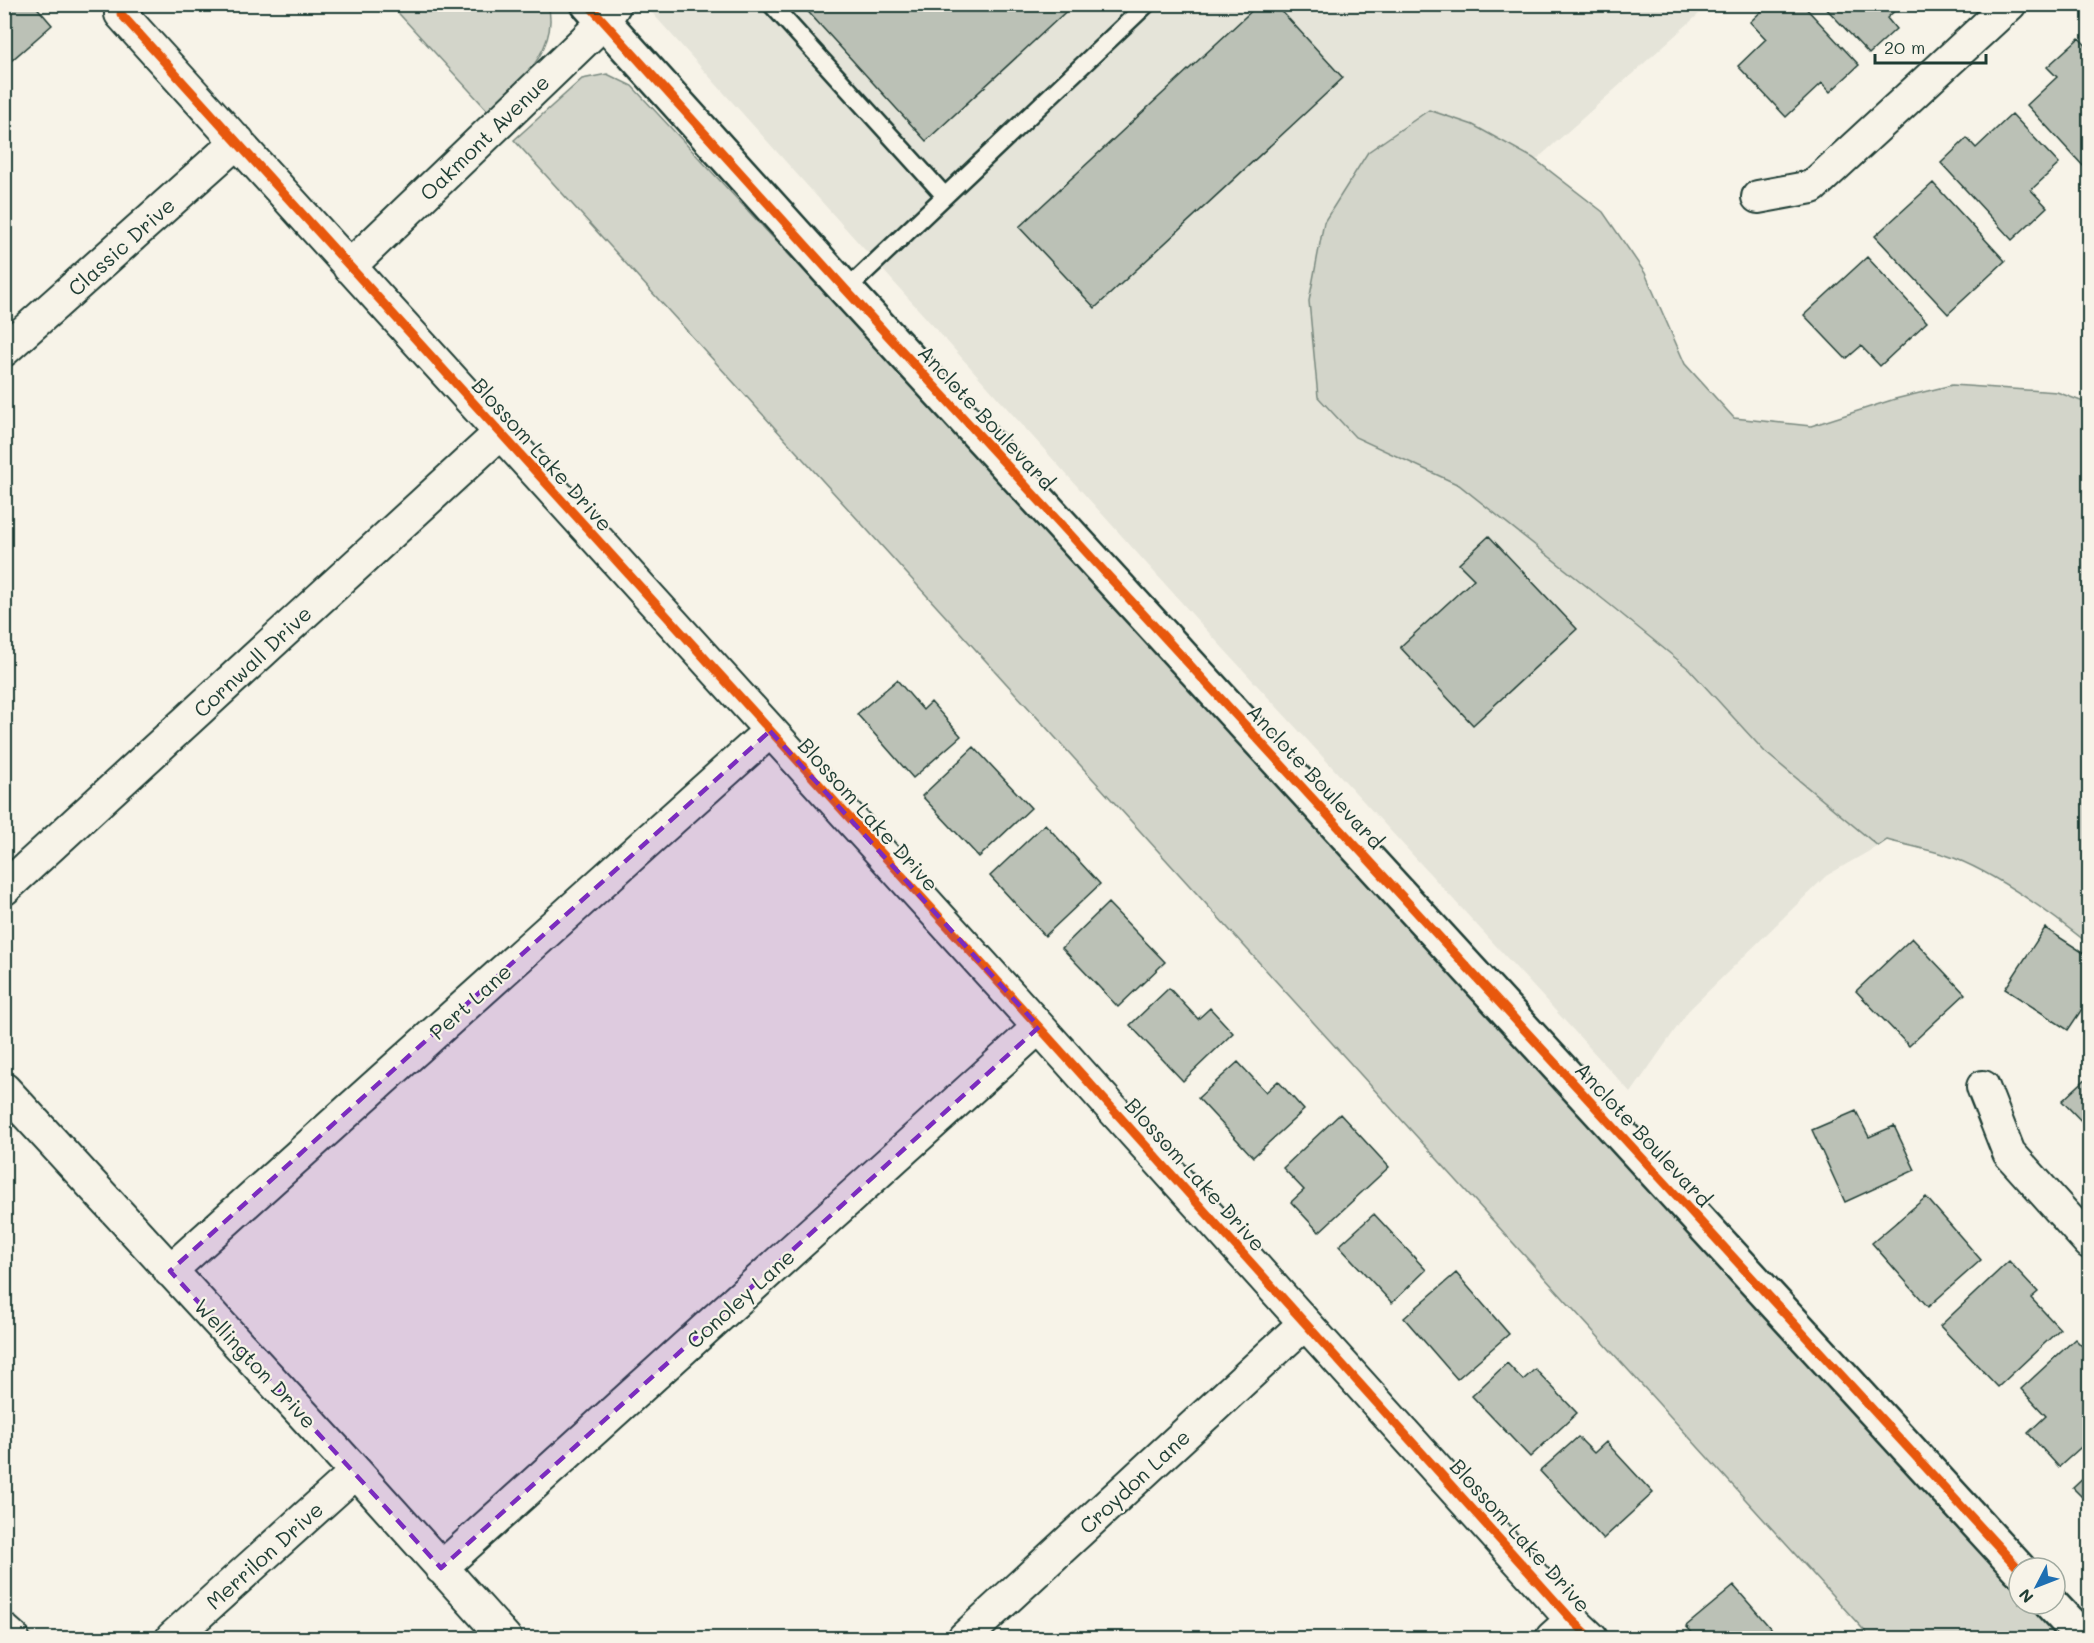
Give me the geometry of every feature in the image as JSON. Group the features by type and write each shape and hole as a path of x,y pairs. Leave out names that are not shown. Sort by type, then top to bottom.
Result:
{"street":[{"path":"1758,197 1812,187 2010,4"},
{"name":"Oakmont Avenue","path":"349,267 602,10"},
{"name":"Anclote Boulevard","path":"602,10 846,290 2007,1556"},
{"name":"Blossom Lake Drive","path":"121,14 1305,1323 1572,1632"},
{"name":"Classic Drive","path":"4,350 238,141"},
{"name":"Cornwall Drive","path":"4,889 500,433"},
{"name":"Pert Lane","path":"170,1271 770,731"},
{"name":"Conoley Lane","path":"441,1568 1039,1027"},
{"path":"1983,1087 2008,1153 2090,1243"},
{"name":"Wellington Drive","path":"4,1089 356,1472 505,1638"},
{"name":"Croydon Lane","path":"964,1638 1305,1323"},
{"name":"Merrilon Drive","path":"172,1638 356,1472"},
{"path":"2062,1616 2083,1638"},
{"path":"4,1630 13,1638"}],"lane":[{"path":"771,4 945,196"},
{"path":"846,290 1148,4"}],"highlighted area":[{"path":"770,731 1039,1027 441,1568 170,1271"}],"shaded area":[{"path":"391,5 548,5 550,21 548,36 534,65 490,113"},
{"path":"645,5 1709,5 1536,160 1473,125 1429,110 1368,152 1355,437 1459,485 1689,669 1765,752 1878,846 1826,876 1689,1010 1631,1093 1200,623"},
{"path":"607,74 632,86 976,456 2007,1582 2007,1616 2038,1616 2059,1638 1871,1638 514,140 582,79"},
{"path":"1429,110 1473,125 1533,158 1603,212 1645,273 1685,364 1734,418 1811,426 1895,399 1952,385 2057,392 2089,404 2089,944 2024,896 1954,858 1887,840 1878,846 1765,752 1689,669 1609,604 1459,485 1355,437 1318,397 1309,301 1324,222 1368,152"}],"building":[{"path":"4,4 34,4 52,25 4,67"},
{"path":"801,4 1074,4 926,141"},
{"path":"1259,4 1275,4 1343,78 1095,308 1019,227"},
{"path":"1769,4 1802,4 1859,65 1830,92 1822,83 1786,117 1738,66 1766,39 1750,22"},
{"path":"1822,4 1902,4 1887,18 1896,29 1869,54"},
{"path":"2079,38 2090,50 2090,164 2085,168 2027,105 2057,77 2047,67"},
{"path":"2012,114 2059,164 2031,190 2047,207 2012,240 1941,163 1967,138 1976,148"},
{"path":"1933,183 2005,261 1948,314 1875,236"},
{"path":"1867,257 1927,322 1880,366 1861,346 1846,359 1804,315"},
{"path":"1489,536 1577,629 1473,725 1400,647 1474,579 1459,564"},
{"path":"897,680 923,710 931,702 961,736 913,778 857,714"},
{"path":"974,747 1031,808 979,857 922,796"},
{"path":"1045,824 1100,884 1045,936 990,876"},
{"path":"1108,903 1165,962 1118,1007 1062,948"},
{"path":"2045,928 2090,957 2090,997 2068,1030 2005,989"},
{"path":"1912,938 1965,994 1909,1046 1856,991"},
{"path":"1169,988 1198,1019 1210,1008 1233,1033 1183,1081 1130,1025"},
{"path":"1238,1062 1266,1092 1278,1081 1304,1110 1253,1157 1198,1098"},
{"path":"2090,1075 2090,1130 2062,1101"},
{"path":"1856,1111 1869,1137 1894,1126 1915,1170 1845,1202 1812,1130"},
{"path":"1340,1114 1389,1167 1319,1232 1291,1202 1304,1190 1283,1168"},
{"path":"1926,1197 1981,1260 1928,1307 1872,1243"},
{"path":"1374,1214 1426,1270 1392,1303 1339,1246"},
{"path":"2009,1261 2038,1292 2031,1298 2060,1329 1998,1387 1940,1326"},
{"path":"1456,1273 1509,1334 1457,1379 1404,1318"},
{"path":"2075,1339 2090,1354 2090,1439 2059,1467 2028,1433 2046,1416 2021,1389"},
{"path":"1507,1363 1523,1380 1535,1369 1577,1413 1530,1457 1472,1396"},
{"path":"1578,1437 1594,1453 1606,1442 1653,1493 1603,1539 1540,1471"},
{"path":"2090,1472 2090,1505 2073,1488"},
{"path":"1734,1586 1779,1638 1697,1638 1686,1626"}],"cycle path":[{"path":"588,4 846,290 2007,1556"},
{"path":"121,14 1039,1027 1572,1620 1591,1638"}]}
